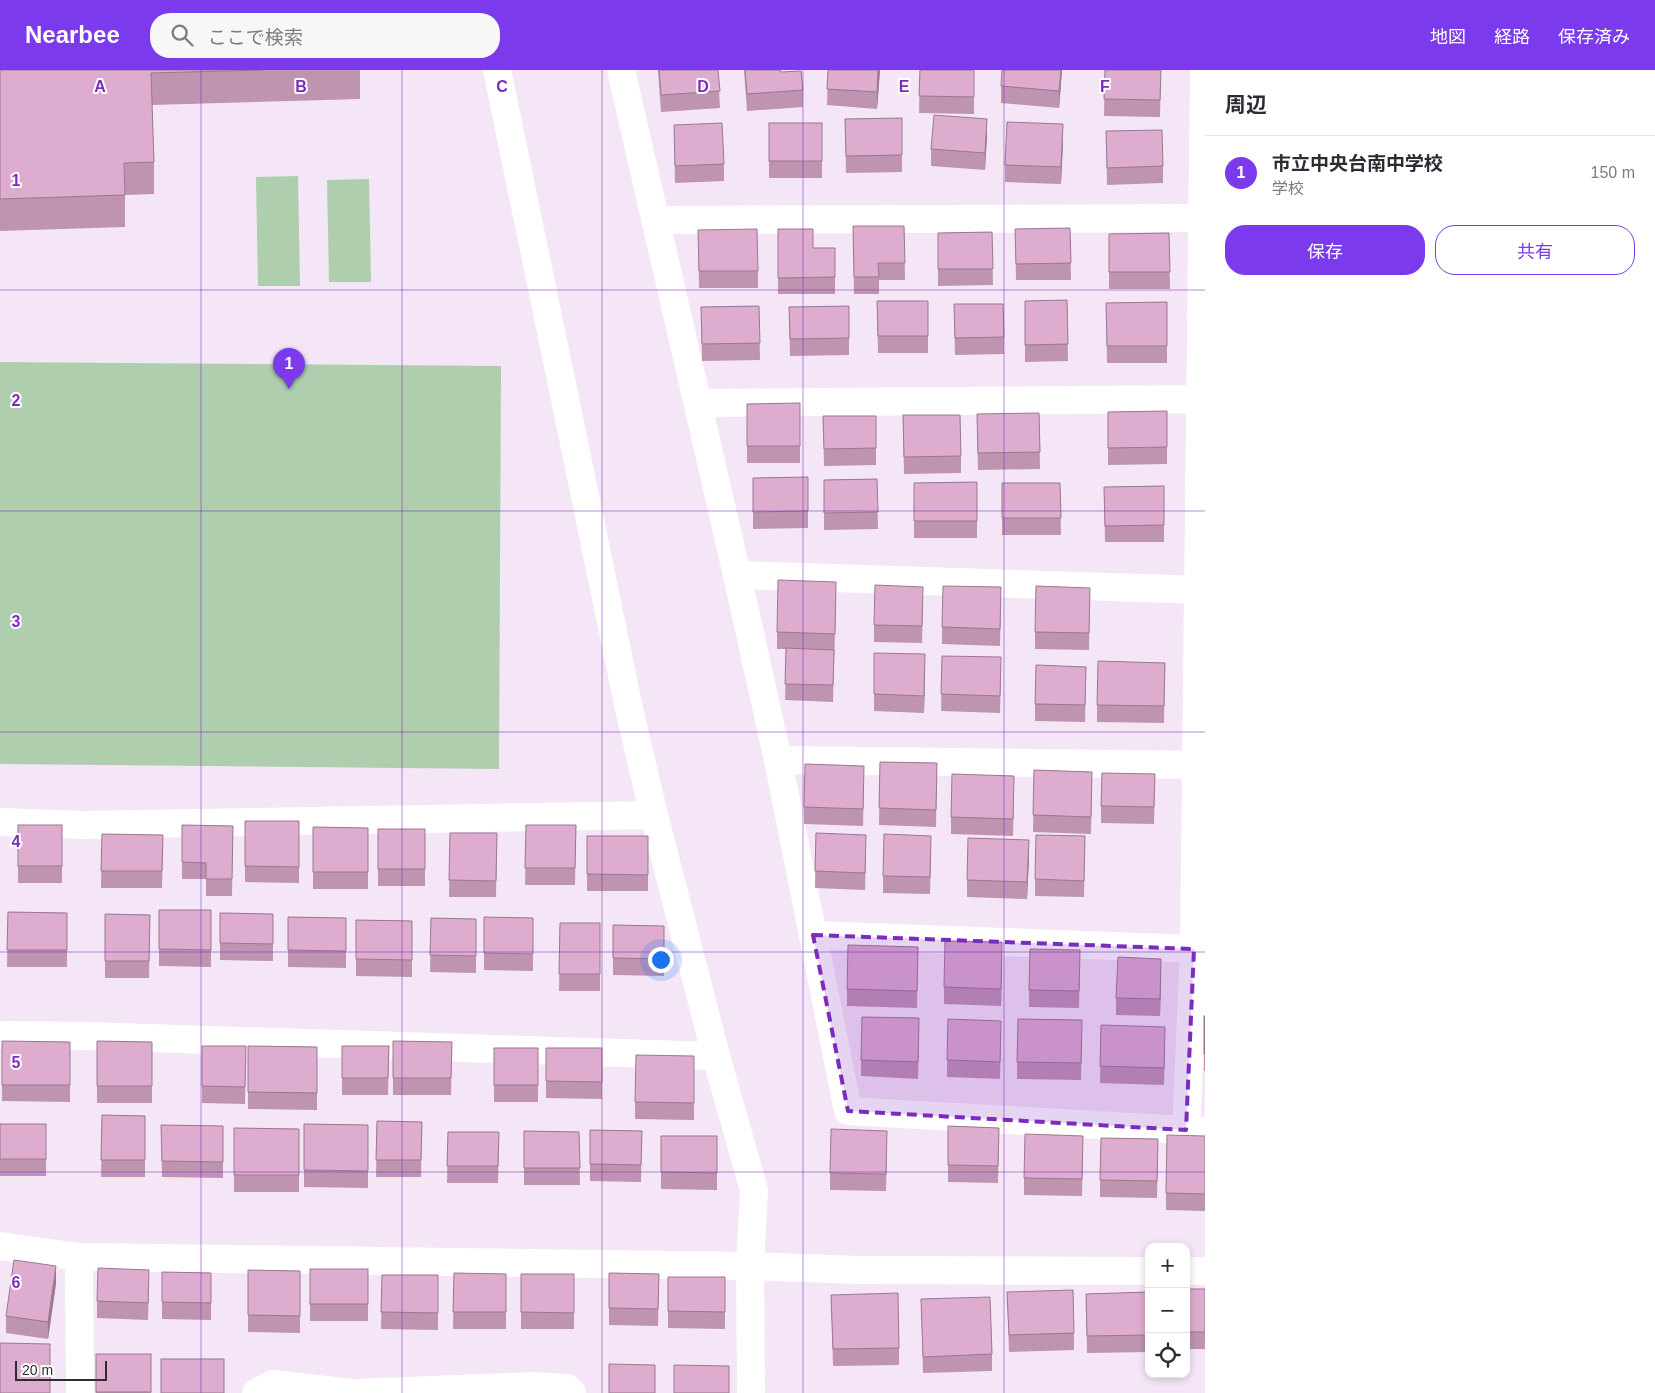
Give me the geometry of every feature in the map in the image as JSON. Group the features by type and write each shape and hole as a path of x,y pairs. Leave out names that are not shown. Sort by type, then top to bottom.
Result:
{"street":[{"path":"497,70 629,709 654,815 716,1056 754,1190 750,1266 751,1393"},
{"path":"621,70 738,575 778,760 848,1111 1196,1130 1194,949 1196,765 1201,589 1200,399 1204,70"},
{"path":"655,220 1202,218"},
{"path":"698,402 1200,399"},
{"path":"738,575 1201,589"},
{"path":"778,760 1196,765"},
{"path":"0,822 85,824 654,815"},
{"path":"813,934 1194,949"},
{"path":"0,1035 86,1036 716,1056"},
{"path":"0,1246 79,1257 750,1266 860,1270 1145,1271"},
{"path":"79,1257 80,1393"},
{"path":"1190,1271 1205,1271"},
{"path":"256,1393 273,1384 351,1393"},
{"path":"355,1393 534,1386 567,1388 572,1393"}],"highlighted area":[{"path":"813,935 1194,949 1186,1130 848,1111"}],"green space":[{"path":"298,176 300,286 258,286 256,177"},
{"path":"369,179 371,282 329,282 327,180"},
{"path":"0,362 501,366 499,769 0,764"}],"building":[{"path":"0,70 263,70 151,73 154,162 124,163 125,195 0,199"},
{"path":"659,70 718,70 720,91 661,95"},
{"path":"745,70 801,71 803,90 747,94"},
{"path":"828,70 878,70 877,92 827,89"},
{"path":"920,70 974,70 974,97 919,96"},
{"path":"1002,70 1061,70 1059,91 1001,86"},
{"path":"1105,70 1161,70 1160,100 1104,99"},
{"path":"934,115 987,119 985,153 931,149"},
{"path":"902,118 902,155 846,156 845,119"},
{"path":"1007,122 1063,124 1061,167 1005,165"},
{"path":"722,123 724,164 675,166 674,125"},
{"path":"769,123 822,123 822,161 769,161"},
{"path":"1162,130 1163,166 1107,168 1106,131"},
{"path":"853,226 904,226 905,263 878,263 879,277 854,277"},
{"path":"1070,228 1071,263 1016,264 1015,229"},
{"path":"757,229 758,271 699,271 698,230"},
{"path":"778,229 813,229 813,248 835,248 835,277 778,278"},
{"path":"992,232 993,269 938,269 938,233"},
{"path":"1169,233 1170,272 1109,272 1109,234"},
{"path":"1067,300 1068,344 1025,345 1025,301"},
{"path":"877,301 928,301 928,336 878,336"},
{"path":"1167,302 1167,346 1107,346 1106,303"},
{"path":"954,304 1003,304 1004,337 955,338"},
{"path":"759,306 760,343 702,344 701,307"},
{"path":"849,306 849,338 790,339 789,307"},
{"path":"800,403 800,446 747,446 747,404"},
{"path":"1167,411 1167,447 1108,448 1108,412"},
{"path":"1039,413 1040,452 978,453 977,414"},
{"path":"903,415 960,415 961,456 904,457"},
{"path":"823,416 876,416 876,448 824,449"},
{"path":"808,477 808,511 753,512 753,478"},
{"path":"877,479 878,512 824,513 824,480"},
{"path":"977,482 977,521 914,521 914,483"},
{"path":"1002,483 1060,483 1061,518 1002,518"},
{"path":"1164,486 1164,525 1105,526 1104,487"},
{"path":"778,580 836,582 835,634 777,632"},
{"path":"875,585 923,587 922,626 874,625"},
{"path":"943,586 1001,587 1000,629 942,627"},
{"path":"1036,586 1090,588 1089,633 1035,632"},
{"path":"786,648 834,650 833,685 785,684"},
{"path":"874,653 925,654 924,696 874,694"},
{"path":"942,656 1001,657 1000,696 941,694"},
{"path":"1098,661 1165,663 1164,706 1097,705"},
{"path":"1036,665 1086,667 1085,705 1035,704"},
{"path":"880,762 937,763 936,810 879,808"},
{"path":"805,764 864,766 863,809 804,807"},
{"path":"1034,770 1092,772 1091,817 1033,815"},
{"path":"1102,773 1155,774 1154,807 1101,806"},
{"path":"952,774 1014,776 1013,819 951,817"},
{"path":"245,821 299,821 299,867 245,866"},
{"path":"18,825 62,825 62,866 18,866"},
{"path":"182,825 233,826 232,879 206,879 206,863 182,862"},
{"path":"526,825 576,825 575,868 525,868"},
{"path":"313,827 368,828 368,872 313,872"},
{"path":"378,829 425,829 425,869 378,869"},
{"path":"450,833 497,833 496,881 449,880"},
{"path":"816,833 866,835 865,873 815,871"},
{"path":"102,834 163,835 162,871 101,871"},
{"path":"884,834 931,836 930,877 883,876"},
{"path":"1036,835 1085,836 1084,881 1035,879"},
{"path":"587,836 648,836 648,875 587,874"},
{"path":"968,838 1029,840 1027,882 967,880"},
{"path":"159,910 211,910 211,950 159,949"},
{"path":"8,912 67,913 67,950 7,950"},
{"path":"220,913 273,914 273,944 220,943"},
{"path":"105,914 150,915 149,961 105,961"},
{"path":"288,917 346,918 346,951 288,950"},
{"path":"484,917 533,918 533,954 484,953"},
{"path":"431,918 476,919 476,956 430,955"},
{"path":"356,920 412,921 412,960 356,959"},
{"path":"560,923 600,923 600,974 559,974"},
{"path":"613,925 664,926 664,959 613,958"},
{"path":"945,941 1002,942 1001,989 944,987"},
{"path":"848,945 918,947 917,991 847,989"},
{"path":"1030,949 1080,950 1079,991 1029,990"},
{"path":"1118,957 1161,959 1160,999 1116,998"},
{"path":"1205,1016 1205,1054 1204,1054"},
{"path":"862,1017 919,1018 918,1062 861,1060"},
{"path":"948,1019 1001,1021 1000,1062 947,1060"},
{"path":"1018,1019 1082,1020 1081,1063 1017,1062"},
{"path":"1101,1025 1165,1027 1164,1068 1100,1066"},
{"path":"2,1041 70,1042 70,1085 2,1085"},
{"path":"97,1041 152,1042 152,1086 97,1086"},
{"path":"393,1041 452,1042 451,1078 393,1078"},
{"path":"202,1046 246,1046 245,1087 202,1086"},
{"path":"248,1046 317,1047 317,1093 248,1092"},
{"path":"342,1046 389,1046 388,1078 342,1078"},
{"path":"494,1048 538,1048 538,1085 494,1085"},
{"path":"546,1048 602,1048 602,1082 546,1081"},
{"path":"636,1055 694,1056 694,1103 635,1102"},
{"path":"102,1115 145,1116 145,1160 101,1160"},
{"path":"377,1121 422,1122 421,1160 376,1160"},
{"path":"0,1124 46,1124 46,1159 0,1159"},
{"path":"304,1124 368,1125 368,1171 304,1170"},
{"path":"161,1125 223,1126 223,1162 162,1161"},
{"path":"948,1126 999,1128 998,1166 948,1165"},
{"path":"234,1128 299,1129 299,1175 234,1175"},
{"path":"831,1129 887,1131 886,1174 830,1173"},
{"path":"590,1130 642,1131 641,1165 590,1164"},
{"path":"524,1131 579,1132 580,1168 524,1168"},
{"path":"448,1132 499,1132 498,1166 447,1166"},
{"path":"1025,1134 1083,1136 1082,1179 1024,1178"},
{"path":"1167,1135 1205,1136 1205,1194 1166,1193"},
{"path":"661,1136 717,1136 717,1173 661,1172"},
{"path":"1101,1138 1158,1139 1157,1181 1100,1180"},
{"path":"14,1260 56,1266 48,1322 6,1316"},
{"path":"98,1268 149,1270 148,1303 97,1301"},
{"path":"310,1269 368,1269 368,1304 310,1304"},
{"path":"248,1270 300,1271 300,1316 248,1315"},
{"path":"162,1272 211,1273 211,1303 162,1302"},
{"path":"454,1273 506,1274 506,1312 453,1312"},
{"path":"609,1273 659,1274 658,1309 609,1308"},
{"path":"521,1274 574,1274 574,1313 521,1312"},
{"path":"382,1275 438,1275 438,1313 381,1312"},
{"path":"668,1277 725,1277 725,1312 668,1311"},
{"path":"1190,1289 1205,1289 1205,1332 1190,1332"},
{"path":"1073,1290 1074,1333 1009,1335 1007,1292"},
{"path":"1145,1292 1145,1335 1087,1336 1086,1294"},
{"path":"898,1293 899,1348 833,1349 831,1295"},
{"path":"990,1297 992,1354 923,1357 921,1299"},
{"path":"0,1343 50,1344 50,1393 0,1393"},
{"path":"96,1354 151,1354 151,1392 96,1392"},
{"path":"161,1359 224,1359 224,1393 161,1393"},
{"path":"609,1364 655,1365 655,1393 609,1393"},
{"path":"674,1365 729,1366 729,1393 674,1393"}],"place":[{"name":"市立中央台南中学校","path":"289,389"}]}
